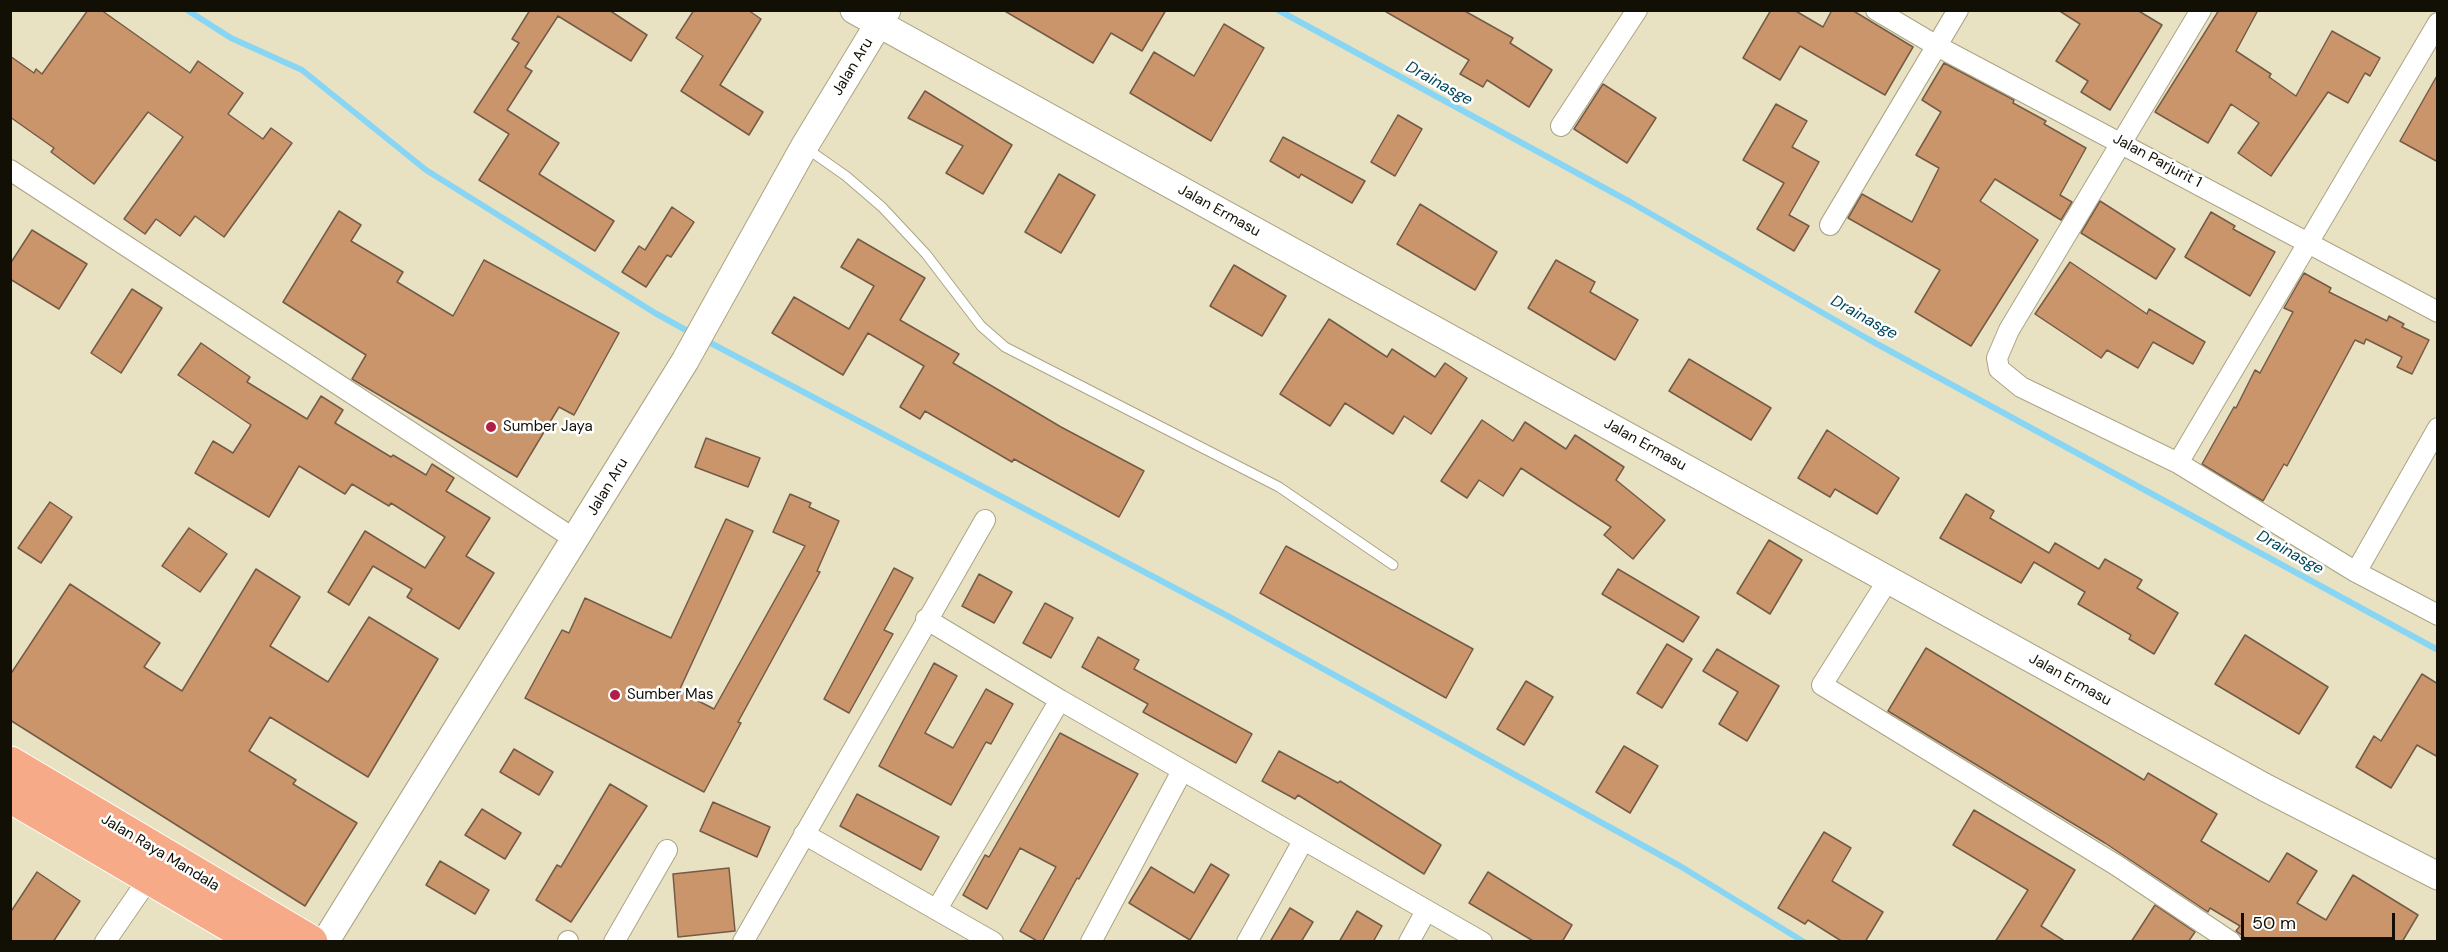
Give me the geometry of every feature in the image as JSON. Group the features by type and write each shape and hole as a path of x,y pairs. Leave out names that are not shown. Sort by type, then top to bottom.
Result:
{"highway":[{"name":"Jalan Raya Mandala","path":"10,763 310,942"},
{"name":"Jalan Raya Mandala","path":"10,796 259,942"}],"street":[{"name":"Jalan Ermasu","path":"854,10 882,17 1888,580 2266,788 2438,876"},
{"path":"1561,126 1637,10"},
{"name":"Jalan Parjurit 1","path":"1876,10 1937,46 2438,312"},
{"path":"1830,225 1958,10"},
{"path":"2201,10 2002,343 1997,358 1999,369 2021,387 2178,463 2356,572 2438,615"},
{"name":"Jalan Aru","path":"325,942 685,361 710,311 882,17"},
{"path":"2178,463 2438,23"},
{"path":"10,170 576,540"},
{"path":"2356,572 2438,428"},
{"path":"743,942 926,619 985,520"},
{"path":"1888,580 1822,685 2116,865 2231,942"},
{"path":"926,619 1182,771 1482,942"},
{"path":"937,909 1060,700"},
{"path":"1091,942 1182,771"},
{"path":"804,834 993,942"},
{"path":"1247,942 1303,841"},
{"path":"614,942 667,850"},
{"path":"105,942 149,878"},
{"path":"1408,942 1426,911"}],"lane":[{"path":"804,147 846,176 882,207 926,254 981,326 1005,347 1279,486 1393,566"}],"building":[{"path":"88,10 101,10 190,73 198,61 243,93 228,114 263,139 271,128 292,143 224,237 195,216 180,236 156,219 145,234 124,219 183,137 148,112 94,184 51,152 54,148 10,117 10,56 34,73 36,69 42,74"},
{"path":"530,10 609,10 647,35 631,61 558,16 525,67 532,71 507,110 559,143 539,174 614,221 595,251 479,180 509,134 474,112 519,43 512,39"},
{"path":"694,10 748,10 761,19 720,85 763,112 749,135 681,91 703,56 676,38"},
{"path":"1003,10 1166,10 1142,51 1111,33 1093,63"},
{"path":"1383,10 1463,10 1513,38 1510,43 1552,70 1529,107 1487,80 1483,87 1460,74 1469,60"},
{"path":"1771,10 1794,10 1823,27 1832,10 1852,10 1913,47 1885,95 1800,46 1780,80 1743,58"},
{"path":"2058,10 2137,10 2162,25 2110,110 2081,92 2088,81 2056,61 2080,24"},
{"path":"2219,10 2258,10 2236,51 2271,74 2269,77 2296,96 2332,31 2380,58 2370,76 2365,73 2348,103 2328,92 2271,176 2238,153 2259,123 2231,104 2208,143 2155,112"},
{"path":"1224,24 1264,48 1211,141 1130,93 1154,52 1194,76"},
{"path":"1944,63 2014,100 2013,103 2046,121 2044,124 2086,148 2060,195 2072,202 2061,220 1995,179 1980,201 2038,240 1971,346 1915,312 1940,270 1848,218 1862,194 1912,222 1939,168 1916,155 1941,112 1922,100"},
{"path":"2438,74 2438,162 2400,141"},
{"path":"1603,84 1656,118 1627,163 1574,129"},
{"path":"925,91 1012,145 983,194 946,173 963,146 908,118"},
{"path":"1776,104 1807,121 1792,147 1819,162 1789,215 1809,226 1794,251 1757,229 1784,183 1743,160"},
{"path":"1398,115 1422,129 1395,176 1371,162"},
{"path":"1283,137 1365,181 1352,203 1301,174 1299,178 1270,161"},
{"path":"1059,174 1095,195 1061,253 1025,232"},
{"path":"2100,201 2175,249 2156,279 2081,233"},
{"path":"1420,204 1497,252 1475,290 1397,244"},
{"path":"672,207 694,222 671,257 667,255 646,287 622,272 639,246 645,250"},
{"path":"339,211 361,225 351,241 403,272 397,282 453,316 484,260 619,333 574,415 559,407 517,477 352,379 366,355 283,302"},
{"path":"2211,212 2235,226 2233,229 2275,252 2250,296 2185,257"},
{"path":"32,230 87,264 59,309 10,279 10,264"},
{"path":"858,239 925,278 900,320 959,354 953,363 1061,427 1144,471 1119,517 1014,459 1012,462 925,411 920,419 900,407 924,366 868,333 843,375 772,333 794,297 849,329 874,286 841,267"},
{"path":"1556,260 1595,282 1590,292 1638,320 1615,360 1528,308"},
{"path":"2070,262 2147,314 2149,309 2205,342 2193,364 2153,342 2138,368 2107,350 2101,358 2035,314"},
{"path":"1234,265 1286,296 1262,336 1210,306"},
{"path":"2304,273 2331,288 2329,292 2387,321 2389,316 2404,324 2402,327 2429,340 2412,374 2397,367 2402,357 2366,339 2364,344 2355,340 2287,466 2284,464 2263,501 2202,464 2234,407 2236,408 2255,370 2260,373 2293,312 2284,308"},
{"path":"132,289 162,308 121,373 91,353"},
{"path":"1329,319 1387,357 1392,349 1435,377 1445,363 1467,378 1431,434 1404,416 1393,434 1345,403 1330,426 1280,394"},
{"path":"201,343 250,377 247,382 307,419 321,396 343,410 335,423 426,475 432,464 454,478 446,491 490,518 466,556 494,573 459,629 407,597 412,589 373,566 349,605 328,592 365,531 425,568 445,537 391,503 389,506 352,484 345,494 299,466 269,517 195,473 213,441 233,453 251,425 178,375"},
{"path":"1689,359 1771,408 1751,440 1669,391"},
{"path":"1482,420 1513,441 1525,422 1566,449 1575,435 1624,467 1616,480 1665,520 1633,559 1604,535 1611,527 1521,468 1503,496 1479,480 1467,498 1441,481"},
{"path":"1827,430 1899,478 1877,514 1835,489 1830,497 1798,478"},
{"path":"706,438 760,458 748,487 695,467"},
{"path":"790,494 811,503 809,507 839,521 817,571 820,572 738,722 741,723 704,792 525,698 562,630 569,633 585,598 671,638 726,519 753,531 679,691 714,709 805,546 773,532"},
{"path":"1966,494 1994,511 1990,518 2049,553 2055,543 2099,569 2105,559 2142,580 2137,588 2178,613 2154,654 2129,639 2131,635 2078,604 2085,592 2034,562 2021,583 1940,538"},
{"path":"50,502 72,517 41,563 18,548"},
{"path":"189,528 227,554 200,592 162,566"},
{"path":"1769,540 1802,560 1770,614 1737,593"},
{"path":"1286,546 1473,649 1446,698 1260,593"},
{"path":"894,568 913,578 884,630 893,634 849,713 824,699"},
{"path":"256,569 300,597 270,646 328,682 369,617 438,659 368,777 270,717 249,751 296,780 293,784 357,823 305,906 10,720 10,675 70,584 160,643 144,667 182,691"},
{"path":"1618,569 1699,617 1683,642 1602,594"},
{"path":"979,574 1012,592 994,623 962,606"},
{"path":"1045,603 1073,618 1051,658 1023,643"},
{"path":"2245,635 2328,687 2299,734 2215,684"},
{"path":"1098,637 1139,660 1134,669 1252,734 1236,763 1143,712 1148,704 1082,667"},
{"path":"1667,644 1692,659 1662,708 1637,693"},
{"path":"1926,648 2144,780 2148,773 2217,814 2201,841 2269,882 2287,853 2317,871 2297,903 2326,920 2353,875 2418,915 2402,942 2251,942 2236,931 2240,926 2210,908 2208,912 2105,843 1888,711"},
{"path":"1717,649 1779,686 1747,741 1719,724 1738,692 1703,671"},
{"path":"934,663 957,676 925,733 953,748 986,689 1013,704 991,744 986,742 951,805 879,766"},
{"path":"2422,674 2438,684 2438,757 2417,745 2391,788 2356,767 2374,736 2381,741"},
{"path":"1526,681 1553,697 1524,745 1497,729"},
{"path":"1060,733 1138,774 1042,942 1039,942 1020,931 1056,867 1020,848 987,909 963,895 985,855 989,857"},
{"path":"1624,746 1658,766 1630,813 1596,792"},
{"path":"514,749 553,772 539,795 500,772"},
{"path":"1279,751 1338,783 1340,781 1441,845 1424,874 1298,795 1295,799 1262,781"},
{"path":"610,784 647,806 571,922 536,900 557,865 561,867"},
{"path":"857,794 939,837 921,870 840,826"},
{"path":"713,802 770,827 757,857 700,831"},
{"path":"482,809 521,833 505,859 465,835"},
{"path":"1974,810 2075,870 2041,926 2066,942 1995,942 2028,890 1953,845"},
{"path":"1824,832 1851,848 1832,881 1883,912 1865,942 1843,942 1808,920 1805,924 1778,908"},
{"path":"440,861 489,890 475,914 426,885"},
{"path":"1211,864 1229,875 1190,940 1129,903 1151,867 1194,893"},
{"path":"729,868 735,931 678,937 673,874"},
{"path":"37,872 80,901 53,942 10,942 10,913"},
{"path":"1488,872 1572,925 1562,942 1535,942 1469,903"},
{"path":"2155,905 2195,932 2188,942 2131,942"},
{"path":"1290,908 1313,922 1301,942 1270,942"},
{"path":"1357,911 1382,926 1373,942 1339,942"}],"waterway":[{"path":"187,10 231,38 302,70 426,170 655,313 693,334"},
{"name":"Drainasge","path":"1278,10 1632,203 1868,339 2438,650"},
{"path":"705,340 1224,614 1680,866 1804,942"}],"place":[{"name":"Sumber Jaya","path":"491,427"},
{"name":"Sumber Mas","path":"615,695"}]}
